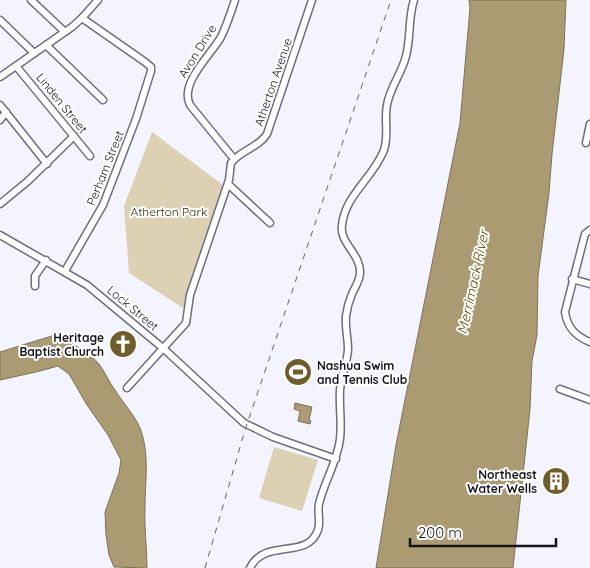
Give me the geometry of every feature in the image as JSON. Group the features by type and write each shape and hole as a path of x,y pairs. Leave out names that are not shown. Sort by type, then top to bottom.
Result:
{"street":[{"path":"31,0 65,32"},
{"path":"0,77 65,32 82,18 98,0"},
{"name":"Avon Drive","path":"234,159 190,104 186,94 191,81 220,38 235,0"},
{"name":"Atherton Avenue","path":"234,159 260,143 269,131 312,0"},
{"path":"250,568 261,555 275,550 300,547 316,535 319,526 319,503 336,459 341,428 340,389 348,349 346,313 360,271 358,260 341,231 342,221 348,206 379,159 385,145 386,107 391,88 407,55 410,39 410,19 414,0"},
{"name":"Perham Street","path":"65,271 101,210 136,120 151,67 82,18"},
{"path":"0,20 34,53"},
{"path":"46,45 103,100"},
{"name":"Linden Street","path":"16,66 90,156"},
{"path":"0,105 47,164"},
{"path":"0,120 6,112"},
{"path":"586,143 590,124"},
{"path":"0,204 28,182 74,136"},
{"path":"127,388 187,322 190,295 228,184 231,163 234,159"},
{"path":"228,184 270,223"},
{"path":"590,230 585,234 565,305 566,319 572,330 590,342"},
{"name":"Lock Street","path":"0,235 87,285 164,349 244,423 336,459"},
{"path":"35,286 36,276 46,260"},
{"path":"572,279 590,284"},
{"path":"560,389 590,400"}],"green space":[{"name":"Atherton Park","path":"152,132 223,185 183,308 129,273 124,206"},
{"path":"274,447 318,460 302,511 259,498"}],"water":[{"name":"Merrimack River","path":"469,0 566,0 564,49 538,276 537,335 532,361 530,409 513,568 376,568 396,445 460,123 470,8"},
{"path":"55,335 73,344 95,359 140,428 146,458 145,515 147,568 114,567 109,555 105,512 119,473 121,460 108,435 87,405 69,374 58,366 0,380 0,352"},
{"path":"295,403 312,407 310,424 298,421 300,411 294,409"}],"railway":[{"path":"205,568 245,430 391,0"}],"place":[{"name":"Heritage Baptist Church","path":"123,344"},
{"name":"Nashua Swim and Tennis Club","path":"298,372"},
{"name":"Northeast Water Wells","path":"556,481"}]}
